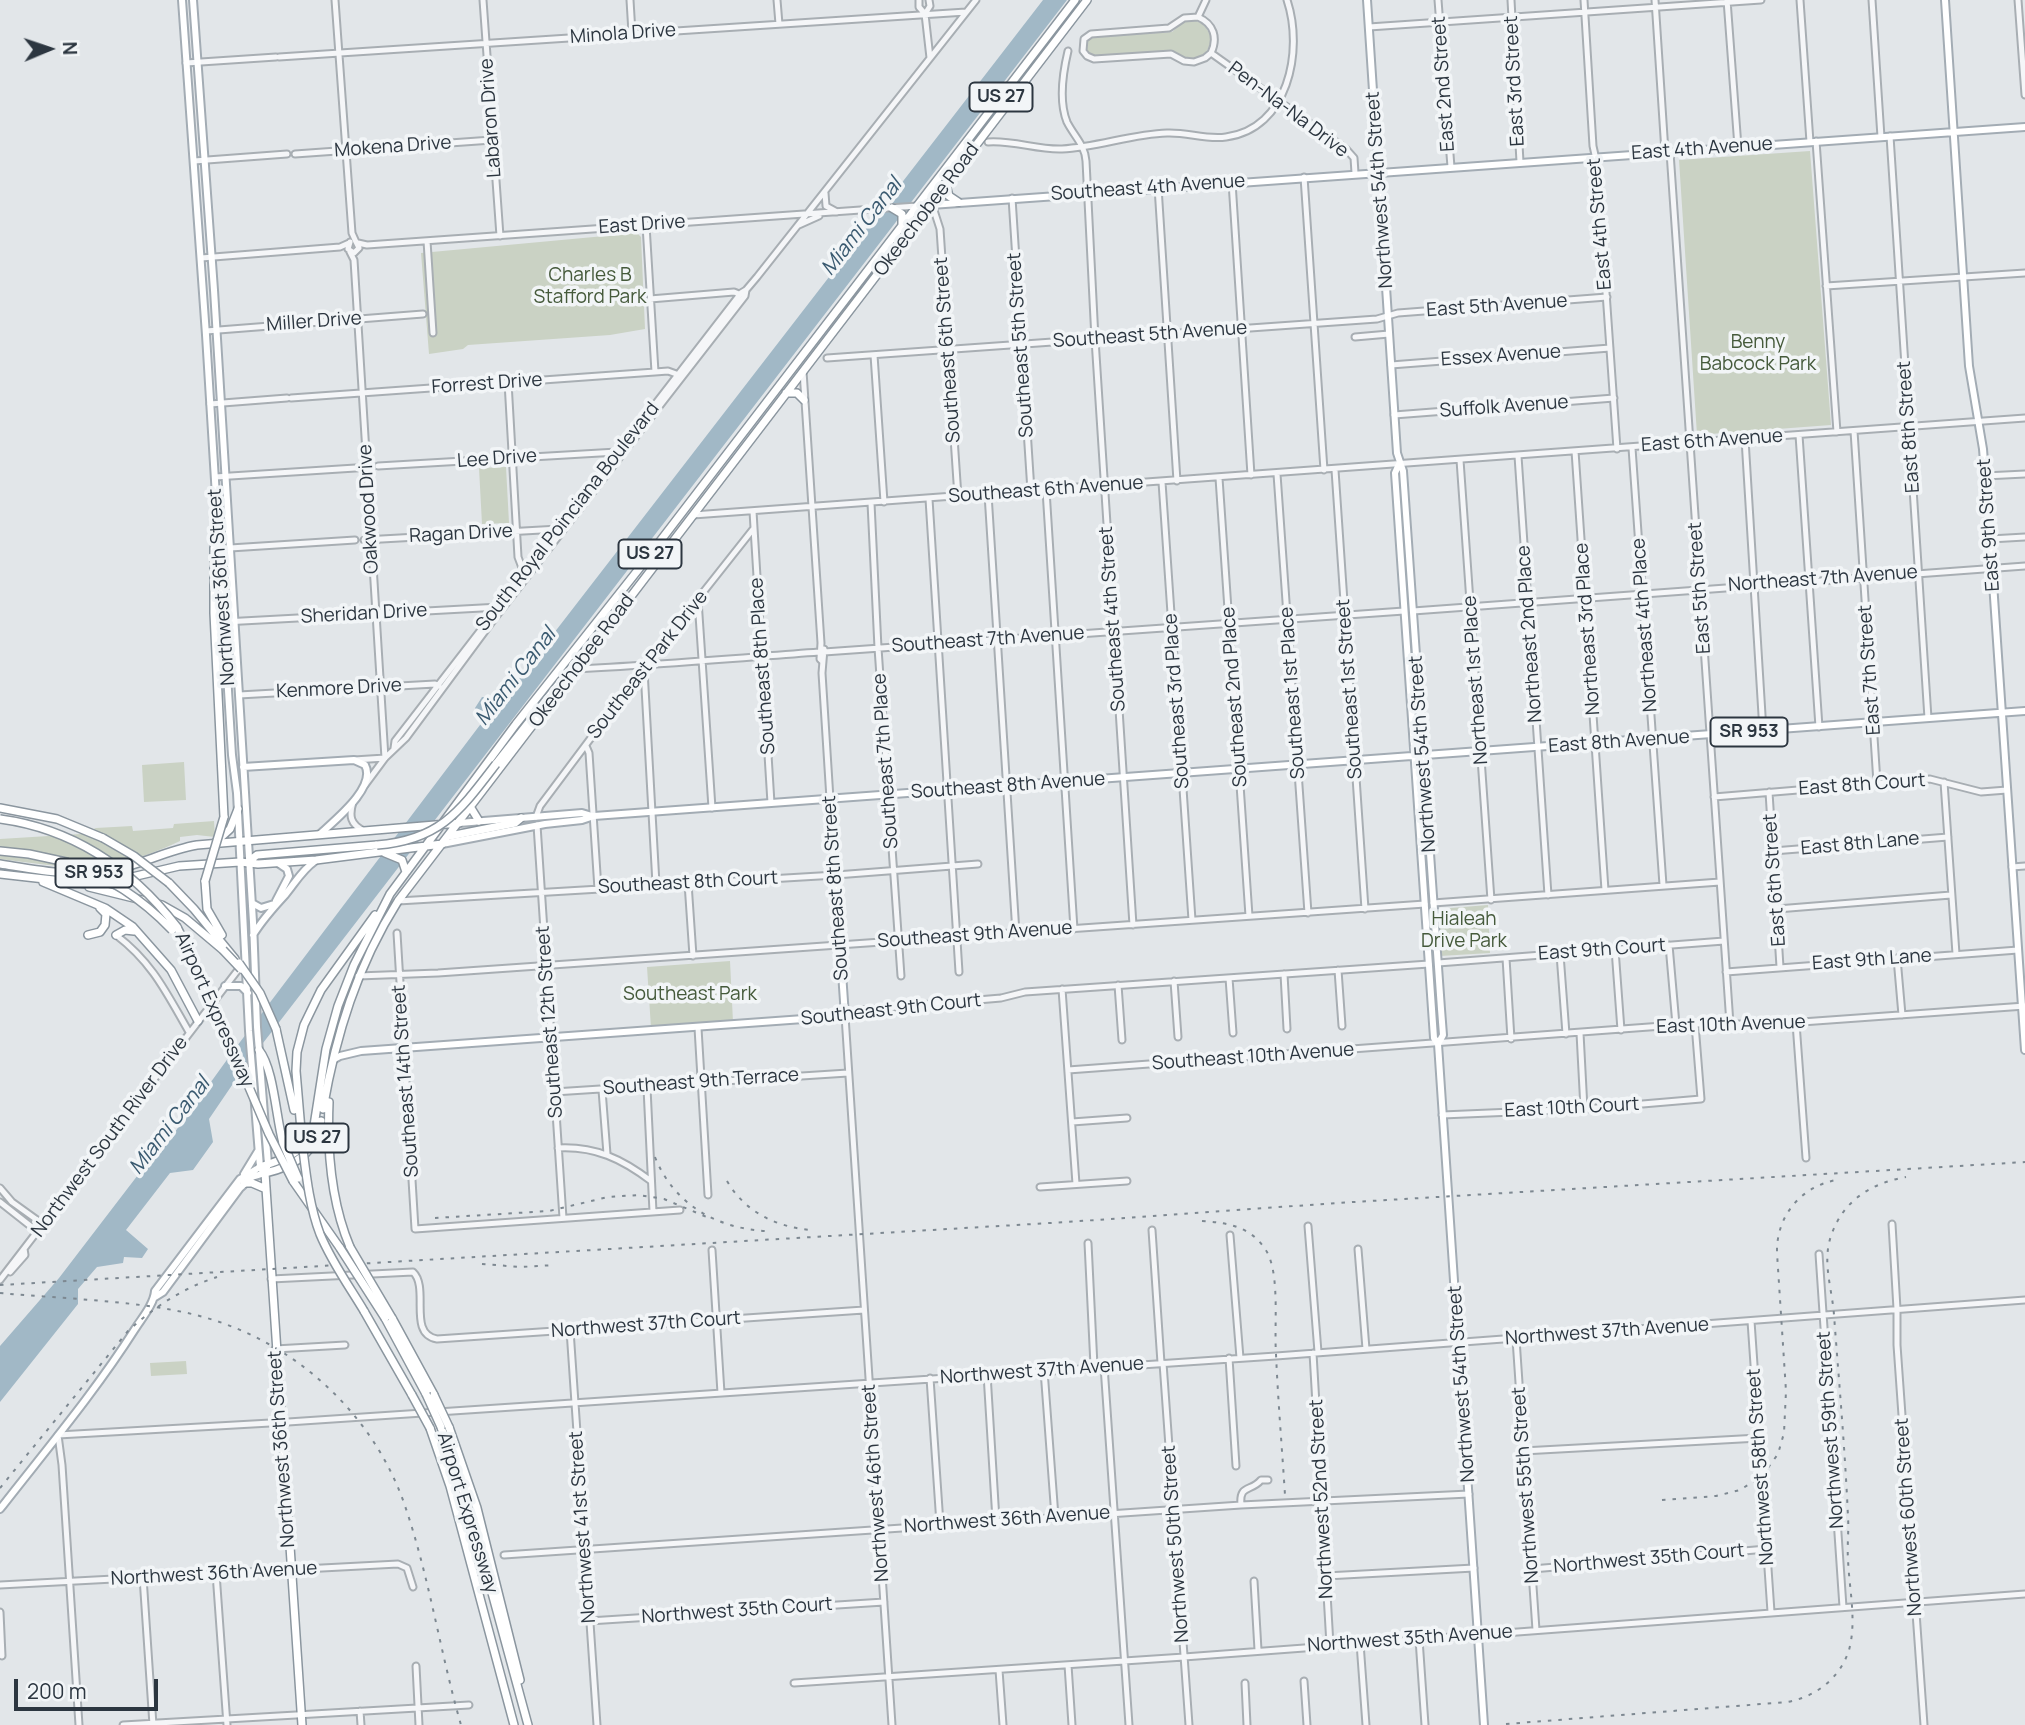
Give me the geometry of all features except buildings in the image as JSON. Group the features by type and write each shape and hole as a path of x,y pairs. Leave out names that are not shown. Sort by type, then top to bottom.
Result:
{"highway":[{"name":"Okeechobee Road","path":"262,1170 268,1164 284,1160 301,1150 313,1132 332,1026 347,981 381,910 406,872 439,825 809,347 902,221 1075,0"},
{"name":"Okeechobee Road","path":"262,1170 293,1164 313,1146 321,1125 336,1045 358,976 398,901 1087,0"},
{"path":"1059,37 1063,16"},
{"path":"946,185 948,196 958,202"},
{"path":"892,208 902,221"},
{"path":"803,371 809,347"},
{"path":"786,393 797,393 804,400"},
{"path":"218,530 214,548 214,613 224,817 205,881 207,909 226,947 251,979"},
{"path":"249,861 257,855 380,850 414,839 444,824 463,807 635,590"},
{"path":"0,808 43,815 86,830 134,856 186,900 239,963 265,1003 276,1029 296,1105"},
{"path":"471,808 479,821"},
{"path":"214,843 230,829 238,809"},
{"path":"424,848 448,837 515,823 521,818"},
{"name":"Airport Expressway","path":"0,820 52,831 100,855 140,885 194,958 268,1134 304,1195 388,1318 445,1427 528,1725"},
{"name":"SR 953","path":"0,864 72,874 92,873 134,865 180,848 214,843 459,823"},
{"name":"SR 953","path":"0,874 85,885 112,883 171,867 249,861 258,864 316,860 442,844"},
{"path":"380,850 403,861 406,872"},
{"path":"0,851 66,862 105,877 131,893 174,928"},
{"path":"40,880 120,917 171,970 198,1021"},
{"path":"85,885 99,891 137,897 162,905 226,947"},
{"path":"89,935 100,932 106,925 106,914 100,907"},
{"path":"296,1105 296,1061 301,1034 310,1010 321,990 373,917 381,910"},
{"path":"116,935 125,930 137,933"},
{"path":"332,1026 336,1045"},
{"path":"256,1049 263,1055 283,1143 295,1180"},
{"path":"330,1073 328,1126 332,1179 339,1217 350,1247 388,1318"},
{"name":"Airport Expressway","path":"296,1105 312,1206 320,1232 327,1250 430,1428 450,1486 514,1725"},
{"name":"Northwest 36th Street","path":"262,1170 266,1189 302,1725"},
{"path":"244,1179 266,1189"}],"main road":[{"name":"Northwest 36th Street","path":"182,0 232,755 238,809 249,861 252,903 258,1150 262,1170"},
{"name":"Northwest 36th Street","path":"193,0 243,767 244,841 240,862 249,1022 256,1049 268,1164"},
{"name":"Northwest 54th Street","path":"1367,0 1394,415 1399,464 1403,471 1443,1035 1438,1044"},
{"name":"East 9th Street","path":"1945,0 1970,374 1985,477 1990,539 2025,1050"},
{"name":"East 4th Avenue","path":"1379,172 2025,127"},
{"name":"Southeast 4th Avenue","path":"914,206 1379,172"},
{"name":"Northwest 54th Street","path":"1399,464 1395,473 1404,611 1434,1038 1438,1044 1460,1343 1485,1725"},
{"path":"218,530 221,539 230,548"},
{"path":"1400,552 1406,597 1413,611"},
{"path":"228,684 231,691 239,695"},
{"name":"East 8th Avenue","path":"1423,756 2025,711"},
{"path":"232,755 238,765 243,767 354,760 367,768 365,785"},
{"name":"Southeast 8th Avenue","path":"594,816 1423,756"},
{"name":"South Royal Poinciana Boulevard","path":"318,836 354,801 365,785"},
{"name":"Southeast 8th Street","path":"830,799 845,1016"},
{"name":"SR 953","path":"459,823 582,813 594,816"},
{"name":"SR 953","path":"442,844 594,816"},
{"path":"246,957 253,935 276,903 306,867 316,860"},
{"path":"276,903 278,894 289,876 288,869 278,863"},
{"path":"1422,863 1426,870 1428,894 1433,903"},
{"path":"252,903 258,908 265,908 276,903"},
{"path":"1424,904 1428,909 1431,950 1437,960"},
{"path":"242,907 253,935"},
{"path":"225,986 241,986 248,993"},
{"name":"Southeast 9th Court","path":"336,1045 352,1052 845,1016"},
{"name":"Southeast 9th Court","path":"333,1060 352,1052"},
{"path":"0,1509 111,1366 155,1297 163,1292 213,1218 244,1179 258,1150"},
{"path":"244,1179 262,1170"}],"street":[{"path":"335,0 353,246"},
{"name":"Labaron Drive","path":"483,0 500,236"},
{"path":"629,0 632,33"},
{"path":"777,0 779,24"},
{"path":"919,0 919,7 925,14 930,58"},
{"path":"925,14 930,6 929,0"},
{"name":"South Royal Poinciana Boulevard","path":"394,748 395,741 501,607 739,294 746,290 976,0"},
{"path":"1198,17 1206,0"},
{"path":"988,142 1009,142 1049,149 1168,132 1212,138 1233,136 1261,123 1278,102 1293,55 1293,23 1287,0"},
{"name":"East 2nd Street","path":"1438,0 1451,167"},
{"name":"East 3rd Street","path":"1511,0 1520,162"},
{"name":"East 4th Street","path":"1584,0 1617,449"},
{"name":"East 5th Street","path":"1655,0 1690,443 1730,1024"},
{"path":"1369,27 1761,0"},
{"path":"1800,0 1837,432"},
{"name":"East 8th Street","path":"1872,0 1899,282 1928,718"},
{"path":"2018,0 2025,95"},
{"path":"1728,1 1738,147"},
{"name":"Minola Drive","path":"186,63 966,12"},
{"path":"1198,17 1208,23 1214,32 1215,41 1211,53 1194,62 1184,61 1171,54 1097,59 1087,56 1082,48 1084,39 1093,33 1169,28 1184,18 1198,17"},
{"path":"1059,37 1068,51 1063,81 1064,111 1070,128 1083,146"},
{"path":"1068,51 1082,48"},
{"name":"Pen-Na-Na Drive","path":"1211,53 1348,151 1354,158 1355,173"},
{"name":"Mokena Drive","path":"295,154 492,140"},
{"name":"Southeast 4th Street","path":"1083,146 1086,157 1095,340 1133,925"},
{"path":"194,161 287,154"},
{"path":"1304,177 1324,470"},
{"path":"1232,182 1251,475"},
{"path":"1158,187 1177,481"},
{"path":"826,190 825,203 838,212"},
{"name":"Southeast 5th Street","path":"1012,198 1031,491"},
{"name":"Southeast 6th Street","path":"932,204 940,229 958,497"},
{"name":"East Drive","path":"201,258 914,206"},
{"path":"797,226 825,213"},
{"path":"646,225 655,372"},
{"path":"427,241 433,333"},
{"name":"Oakwood Drive","path":"353,246 362,392 372,467 367,539 385,758"},
{"path":"1826,286 2025,273"},
{"name":"South Royal Poinciana Boulevard","path":"365,785 385,758 406,738 524,573 617,452 745,296 746,290"},
{"path":"650,299 734,292 739,294"},
{"name":"East 5th Avenue","path":"1388,315 1607,298"},
{"name":"Miller Drive","path":"206,331 423,314"},
{"name":"Southeast 5th Avenue","path":"827,358 1314,324 1377,319 1388,315"},
{"path":"1355,337 1389,334"},
{"name":"Essex Avenue","path":"1391,365 1610,348"},
{"path":"874,355 884,502"},
{"name":"Forrest Drive","path":"210,404 668,371 679,375"},
{"name":"Southeast 8th Street","path":"803,371 830,799"},
{"path":"508,382 518,557 524,573"},
{"name":"Suffolk Avenue","path":"1394,415 1614,398"},
{"name":"East 6th Avenue","path":"1399,464 2025,418"},
{"name":"East 7th Street","path":"1854,431 1877,783"},
{"path":"1799,435 1819,727"},
{"path":"1745,439 1763,731"},
{"name":"Northeast 4th Place","path":"1632,448 1663,885"},
{"name":"Northeast 3rd Place","path":"1575,451 1605,890"},
{"name":"Lee Drive","path":"215,477 617,452"},
{"name":"Northeast 2nd Place","path":"1518,456 1548,895"},
{"name":"Northeast 1st Place","path":"1460,460 1491,900"},
{"name":"Southeast 6th Avenue","path":"692,515 1399,464"},
{"name":"Southeast 1st Street","path":"1335,470 1365,909"},
{"name":"Southeast 1st Place","path":"1277,474 1308,913"},
{"path":"1985,477 2025,474"},
{"name":"Southeast 2nd Place","path":"1220,478 1249,916"},
{"name":"Southeast 3rd Place","path":"1162,482 1192,920"},
{"path":"1046,490 1074,929"},
{"path":"988,495 1016,933"},
{"path":"929,499 959,972"},
{"name":"Southeast 7th Place","path":"871,503 878,648 901,976"},
{"path":"753,511 754,528"},
{"name":"Southeast Park Drive","path":"536,817 540,806 754,528"},
{"name":"Southeast 8th Place","path":"754,528 771,803"},
{"name":"Ragan Drive","path":"367,539 559,529"},
{"path":"1990,539 2025,537"},
{"path":"230,548 355,540"},
{"name":"Northeast 7th Avenue","path":"1413,611 2025,566"},
{"path":"698,600 712,808"},
{"name":"Sheridan Drive","path":"224,622 501,607"},
{"name":"Southeast 7th Avenue","path":"576,669 645,667 702,660 1404,611"},
{"path":"645,667 643,677 656,884"},
{"name":"Kenmore Drive","path":"239,695 380,685 439,686"},
{"path":"586,746 589,752 598,889"},
{"path":"354,760 385,758"},
{"name":"East 8th Court","path":"1714,797 1930,779 1981,792 2007,790"},
{"path":"1944,782 1956,954"},
{"name":"East 6th Street","path":"1769,792 1780,967"},
{"path":"354,801 351,820 366,832"},
{"name":"Southeast 12th Street","path":"537,825 563,1218"},
{"name":"East 8th Lane","path":"1773,851 1948,837"},
{"name":"Southeast 8th Court","path":"398,901 978,864"},
{"path":"2011,867 2025,866"},
{"path":"1433,903 1720,882"},
{"path":"688,883 694,956"},
{"path":"1777,909 1951,895"},
{"name":"Southeast 9th Avenue","path":"358,976 546,966 1424,904"},
{"name":"Southeast 14th Street","path":"397,933 415,1229 563,1218"},
{"path":"116,935 138,954 159,978 190,1032"},
{"name":"East 9th Court","path":"1437,960 1506,958 1724,941"},
{"path":"1669,945 1676,1025"},
{"path":"1615,949 1620,1030"},
{"name":"East 9th Lane","path":"1726,972 2018,950"},
{"path":"1560,954 1566,1034"},
{"name":"Northwest South River Drive","path":"0,1282 25,1255 24,1249 246,957"},
{"path":"1506,958 1511,1039"},
{"path":"1897,958 1902,1015"},
{"name":"Southeast 9th Court","path":"845,1016 861,1010 1002,998 1025,992 1429,964"},
{"path":"1338,970 1342,1026"},
{"path":"1284,974 1287,1029"},
{"path":"1229,978 1233,1033"},
{"path":"1174,981 1178,1037"},
{"path":"1118,985 1122,1040"},
{"path":"1062,989 1076,1184"},
{"name":"East 10th Avenue","path":"1438,1044 1676,1025 1760,1025 2023,1006"},
{"name":"Southeast 8th Street","path":"845,1016 860,1240"},
{"path":"1796,1023 1806,1158"},
{"name":"East 10th Court","path":"1443,1115 1584,1109 1701,1099 1695,1024"},
{"path":"698,1028 708,1195"},
{"path":"1580,1033 1584,1109"},
{"name":"Southeast 10th Avenue","path":"1068,1070 1438,1044"},
{"name":"Southeast 9th Terrace","path":"554,1092 848,1073"},
{"path":"647,1088 653,1212"},
{"path":"602,1090 607,1154"},
{"path":"1072,1122 1127,1118"},
{"path":"558,1148 573,1147 607,1154 651,1181"},
{"path":"1040,1187 1127,1181"},
{"path":"0,1188 12,1202 44,1225"},
{"path":"0,1202 38,1232"},
{"path":"563,1218 680,1210"},
{"name":"Northwest 60th Street","path":"1892,1224 1897,1345 1924,1725"},
{"name":"Northwest 52nd Street","path":"1308,1226 1329,1645"},
{"name":"Northwest 50th Street","path":"1152,1230 1189,1725"},
{"path":"1230,1235 1240,1358"},
{"name":"Northwest 46th Street","path":"860,1240 892,1725"},
{"path":"1088,1244 1094,1366"},
{"path":"1358,1249 1366,1349"},
{"path":"712,1250 722,1392"},
{"name":"Northwest 59th Street","path":"1819,1254 1843,1607"},
{"name":"Northwest 37th Court","path":"271,1279 410,1271 416,1273 422,1326 429,1337 440,1339 864,1310"},
{"name":"Northwest 37th Avenue","path":"58,1435 280,1423 1316,1353 2025,1300"},
{"name":"Northwest 58th Street","path":"1751,1321 1771,1612"},
{"name":"Northwest 41st Street","path":"570,1330 597,1725"},
{"name":"Northwest 55th Street","path":"1516,1339 1536,1630"},
{"path":"275,1349 345,1345"},
{"path":"1229,1358 1236,1466"},
{"path":"1104,1366 1129,1725"},
{"path":"1044,1370 1055,1517"},
{"path":"987,1374 996,1520"},
{"path":"930,1378 940,1524"},
{"path":"58,1435 79,1725"},
{"path":"1523,1451 1759,1438"},
{"path":"1241,1505 1241,1494 1245,1489 1255,1486 1261,1480 1268,1480"},
{"name":"Northwest 36th Avenue","path":"504,1555 996,1520 1321,1500 1469,1494"},
{"name":"Northwest 35th Court","path":"1532,1569 1767,1549"},
{"name":"Northwest 36th Avenue","path":"0,1585 404,1565 409,1571 413,1587"},
{"path":"1326,1576 1474,1569"},
{"path":"216,1573 226,1722"},
{"path":"143,1577 153,1724"},
{"path":"1254,1580 1258,1650"},
{"name":"Northwest 35th Avenue","path":"794,1683 1184,1657 2025,1594"},
{"name":"Northwest 35th Court","path":"589,1621 884,1602"},
{"path":"0,1612 2,1656"},
{"path":"1419,1639 1425,1725"},
{"path":"1360,1643 1366,1725"},
{"path":"1068,1665 1072,1725"},
{"path":"416,1666 419,1725"},
{"path":"999,1670 1003,1725"},
{"path":"1304,1681 1307,1725"},
{"path":"1245,1684 1247,1725"},
{"path":"123,1725 226,1722 469,1705"},
{"path":"360,1712 361,1725"}],"green space":[{"path":"1193,20 1205,27 1211,40 1206,52 1197,58 1187,58 1175,52 1096,56 1085,48 1086,41 1093,37 1172,32 1183,22"},
{"name":"Benny Babcock Park","path":"1810,151 1831,425 1697,435 1679,160"},
{"name":"Charles B Stafford Park","path":"637,233 641,237 645,329 610,335 468,345 463,349 429,354 421,253"},
{"path":"506,467 509,523 482,524 479,468"},
{"path":"184,762 186,800 144,802 142,765"},
{"path":"214,821 215,837 180,837 180,841 154,852 111,864 72,867 0,859 0,839 81,834 96,828 132,826 133,831 173,828 174,824"},
{"name":"Hialeah Drive Park","path":"1488,905 1490,953 1440,956 1438,909"},
{"name":"Southeast Park","path":"730,961 733,1022 651,1028 647,967"},
{"path":"186,1361 187,1374 151,1376 150,1363"}],"water":[{"path":"1043,0 1067,0 243,1069 209,1119 213,1142 193,1170 170,1173 126,1230 148,1249 142,1258 124,1257 123,1263 97,1267 78,1289 78,1304 0,1402 0,1346 59,1278 167,1137 172,1136 483,721 475,708 482,697 503,699"}],"railway":[{"path":"655,1157 674,1189 700,1211 732,1225 767,1231"},
{"path":"0,1285 2025,1162"},
{"path":"1506,1724 1787,1702 1817,1691 1840,1669 1849,1650 1852,1616 1845,1466 1834,1315 1827,1265 1828,1246 1836,1223 1860,1195 1882,1184 1906,1177"},
{"path":"1662,1500 1716,1496 1740,1490 1762,1476 1778,1454 1784,1433 1786,1391 1778,1240 1786,1216 1801,1197 1811,1189 1836,1180"},
{"path":"727,1181 743,1201 763,1216 786,1225 811,1230"},
{"path":"435,1218 549,1211 608,1197 639,1195 664,1199 709,1218"},
{"path":"1202,1221 1231,1225 1247,1232 1261,1244 1271,1262 1275,1287 1285,1495"},
{"path":"482,1264 521,1267 555,1265"},
{"path":"0,1488 128,1331 170,1299 217,1277"},
{"path":"0,1293 124,1303 196,1315 231,1326 264,1341 323,1383 349,1409 371,1438 404,1503 461,1725"}],"water label":[{"name":"Miami Canal","path":"862,227"},
{"name":"Miami Canal","path":"516,677"},
{"name":"Miami Canal","path":"170,1126"}]}
